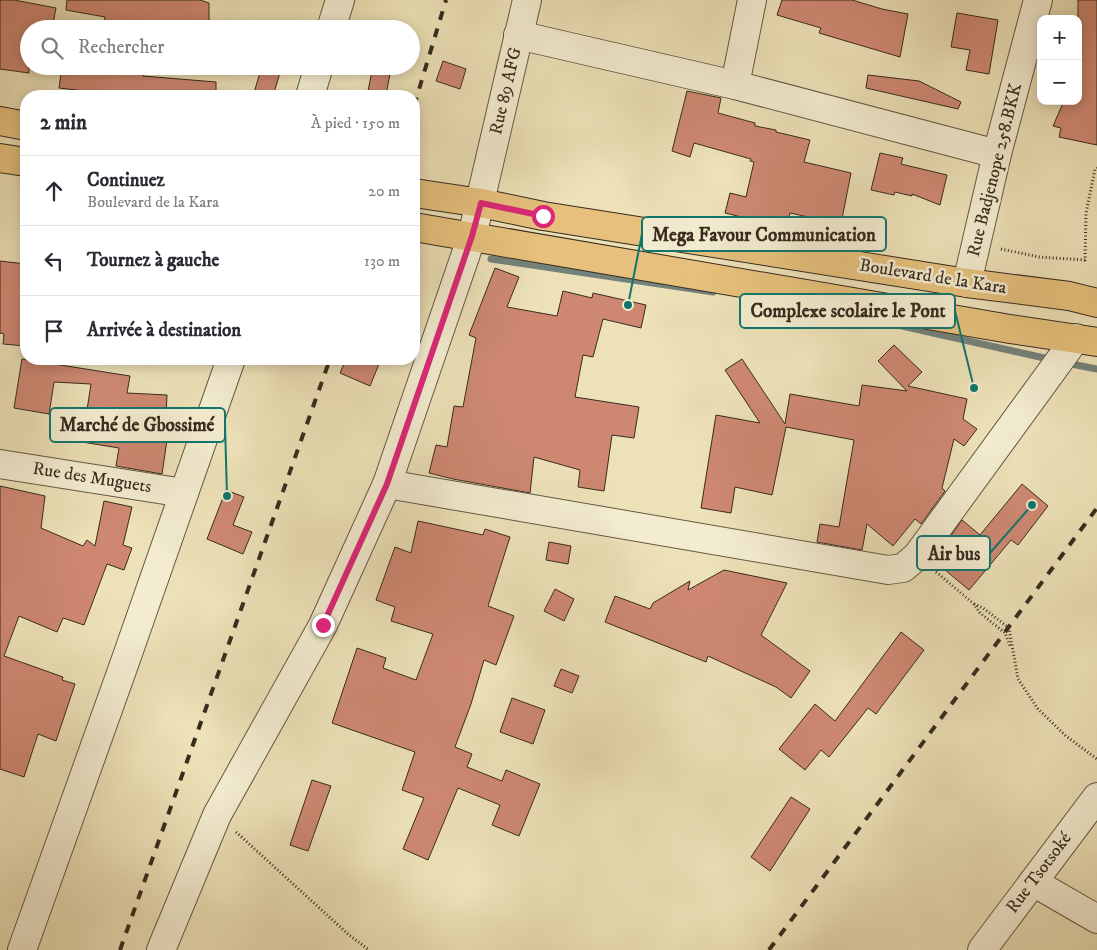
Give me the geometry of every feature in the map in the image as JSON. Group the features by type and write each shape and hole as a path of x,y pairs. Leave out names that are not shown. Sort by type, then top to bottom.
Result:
{"main road":[{"path":"0,121 20,125"},
{"path":"0,158 20,161"},
{"name":"Boulevard de la Kara","path":"420,193 482,195 543,216 971,266 1097,303"},
{"name":"Boulevard de la Kara","path":"420,227 1010,329 1086,340"}],"street":[{"path":"334,20 340,0"},
{"name":"Rue 89 AFG","path":"161,950 217,815 323,625 387,484 472,236 527,0"},
{"path":"735,85 752,0"},
{"name":"Rue Badjenope 258.BKK","path":"971,266 997,154 1038,0"},
{"path":"518,35 735,85 997,154"},
{"path":"312,90 316,75"},
{"path":"387,484 888,570 903,568 917,556 1086,340"},
{"path":"22,950 229,365"},
{"name":"Rue des Muguets","path":"0,464 184,493"},
{"name":"Rue Tsotsoké","path":"982,950 1097,797"},
{"path":"1033,882 1097,919"}],"path":[{"path":"971,266 1039,257 1085,260 1086,213 1097,168"},
{"path":"917,556 974,604 983,608 1009,628 1018,679 1038,709 1066,736 1097,759"},
{"path":"974,604 980,613 1005,633 1012,651"},
{"path":"217,815 349,935 369,950"}],"building":[{"path":"0,0 14,0 56,8 54,20 20,20 20,72 0,69"},
{"path":"67,0 200,0 209,3 209,20 104,20 105,17 66,10"},
{"path":"782,0 852,0 908,14 900,57 819,33 821,28 777,15"},
{"path":"1078,0 1097,0 1097,145 1059,137 1061,128 1053,126 1062,105 1082,105 1082,15 1078,15"},
{"path":"957,13 998,20 989,74 966,70 970,50 951,47"},
{"path":"443,61 466,69 460,89 436,81"},
{"path":"61,75 143,75 216,82 216,90 76,90 59,88"},
{"path":"259,75 279,75 275,90 255,90"},
{"path":"371,75 390,75 387,90 368,90"},
{"path":"868,75 919,81 961,102 958,109 866,88"},
{"path":"687,91 721,98 718,113 755,123 755,126 810,140 804,162 851,173 841,224 790,213 785,231 754,224 754,220 725,213 730,193 746,197 754,162 750,161 751,159 694,143 690,157 672,151"},
{"path":"880,153 903,158 901,164 947,175 940,205 912,194 912,196 895,192 894,195 871,190"},
{"path":"0,261 20,263 20,345 3,344 4,334 0,333"},
{"path":"495,268 519,277 507,307 557,316 563,291 592,298 593,293 646,305 641,328 603,319 593,357 583,355 575,397 639,407 634,438 612,435 604,491 578,487 580,470 534,457 530,493 429,473 436,445 447,447 454,406 463,407 476,338 469,335"},
{"path":"894,345 922,372 908,386 967,399 963,419 977,429 964,446 954,439 942,488 945,491 921,524 915,519 893,546 867,524 862,550 817,542 820,524 839,527 854,440 786,427 772,495 735,487 731,513 701,508 716,415 760,423 725,370 742,359 785,424 790,394 859,406 862,385 907,391 878,361"},
{"path":"21,365 60,365 130,376 127,393 167,395 165,439 167,440 162,474 116,466 119,448 82,442 91,384 54,382 49,414 14,408"},
{"path":"343,365 379,365 370,386 340,373"},
{"path":"1022,484 1048,506 1018,545 1011,540 969,590 938,564 951,550 945,544 962,520 980,535"},
{"path":"0,486 45,496 41,528 83,546 87,540 95,546 104,501 132,507 123,545 132,548 124,570 107,564 84,625 63,618 57,632 19,616 4,656 63,677 62,680 75,684 56,741 38,734 24,777 0,769"},
{"path":"226,490 244,497 233,525 252,532 243,554 207,539"},
{"path":"418,521 483,535 485,529 510,537 488,606 514,616 496,665 484,660 471,704 455,747 472,754 467,767 502,781 506,770 540,784 519,836 492,825 500,805 458,788 428,860 403,849 424,798 402,790 415,752 332,723 357,648 386,658 383,668 416,680 433,634 391,621 395,607 376,600 395,547 411,553"},
{"path":"549,542 571,546 568,564 546,560"},
{"path":"724,570 787,583 761,635 810,671 791,698 776,687 708,656 706,662 605,622 615,596 650,609 653,603 690,581 688,590"},
{"path":"555,589 574,599 564,621 544,611"},
{"path":"901,632 924,650 876,714 868,708 829,757 821,750 805,770 779,749 815,704 835,721"},
{"path":"561,669 579,676 572,693 554,686"},
{"path":"512,698 545,710 533,744 500,732"},
{"path":"312,780 331,786 308,851 290,845"},
{"path":"791,797 810,809 770,871 751,857"}],"waterway":[{"path":"491,259 713,292"},
{"path":"871,319 1053,360"},
{"path":"1066,363 1097,369"}],"railway":[{"path":"419,90 446,0"},
{"path":"120,950 328,365"},
{"path":"769,950 1097,508"}],"place":[{"name":"Mega Favour Communication","path":"628,305"},
{"name":"Complexe scolaire le Pont","path":"974,388"},
{"name":"Marché de Gbossimé","path":"227,496"},
{"name":"Air bus","path":"1032,505"}],"route":[{"path":"323,625 387,484 472,236 481,203 543,216"}]}
